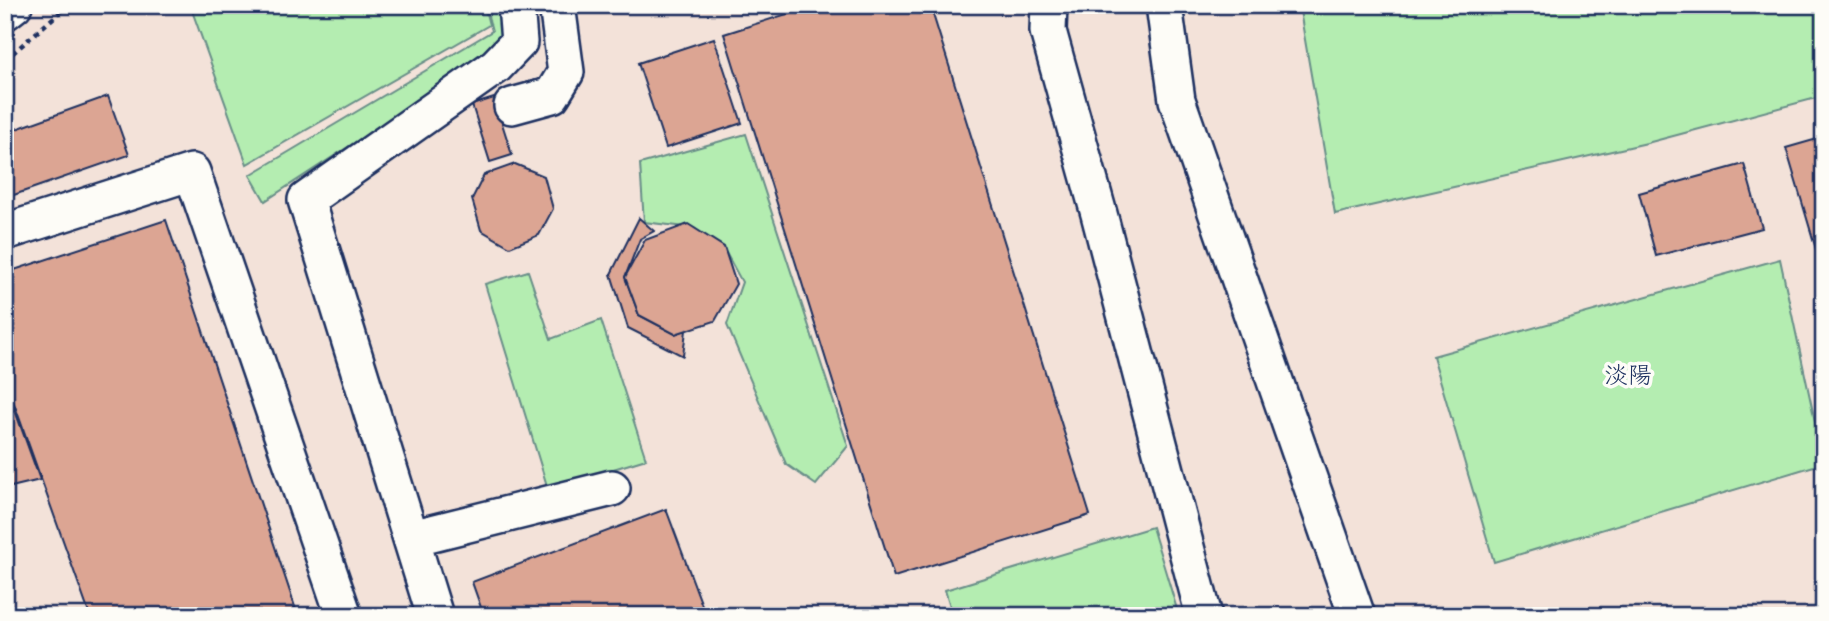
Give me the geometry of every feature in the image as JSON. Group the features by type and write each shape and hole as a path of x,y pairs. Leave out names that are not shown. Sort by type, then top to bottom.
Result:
{"street":[{"path":"5,12 14,5"},
{"path":"435,616 306,200 496,66 519,42 516,5"},
{"path":"512,106 552,95 566,72 557,5"},
{"path":"1049,5 1048,31 1099,214 1204,616"},
{"path":"1164,5 1177,100 1357,616"},
{"path":"5,232 192,172 344,616"},
{"path":"412,538 612,488"}],"path":[{"path":"5,60 68,5"}],"green space":[{"path":"190,5 484,5 489,25 247,164"},
{"path":"485,5 501,5 505,19 495,51 265,201 250,175 492,31"},
{"path":"1299,5 1824,5 1824,96 1647,143 1335,214"},
{"path":"746,134 848,446 816,485 786,464 727,325 742,282 726,253 694,228 644,222 640,164"},
{"path":"1780,259 1824,463 1494,562 1433,356"},
{"path":"528,271 551,339 601,320 646,459 548,489 485,284"},
{"path":"1152,527 1179,616 953,616 945,590"}],"building":[{"path":"815,5 930,5 1090,515 894,577 724,34"},
{"path":"714,38 742,123 666,148 638,63"},
{"path":"108,96 129,155 5,198 5,133"},
{"path":"494,98 512,155 490,162 472,105"},
{"path":"1824,137 1824,276 1786,148"},
{"path":"515,164 544,176 553,209 539,235 510,247 481,230 472,199 484,175"},
{"path":"1744,164 1762,228 1656,256 1639,193"},
{"path":"639,218 654,231 640,239 625,277 639,315 675,334 686,330 683,356 628,328 611,274"},
{"path":"166,220 298,616 90,616 5,378 5,273"},
{"path":"688,224 724,247 736,284 715,321 675,334 639,315 625,277 645,240"},
{"path":"5,383 40,480 7,488 5,482"},
{"path":"666,509 706,616 484,616 472,582"}],"district":[{"name":"淡陽","path":"1628,375"}]}
